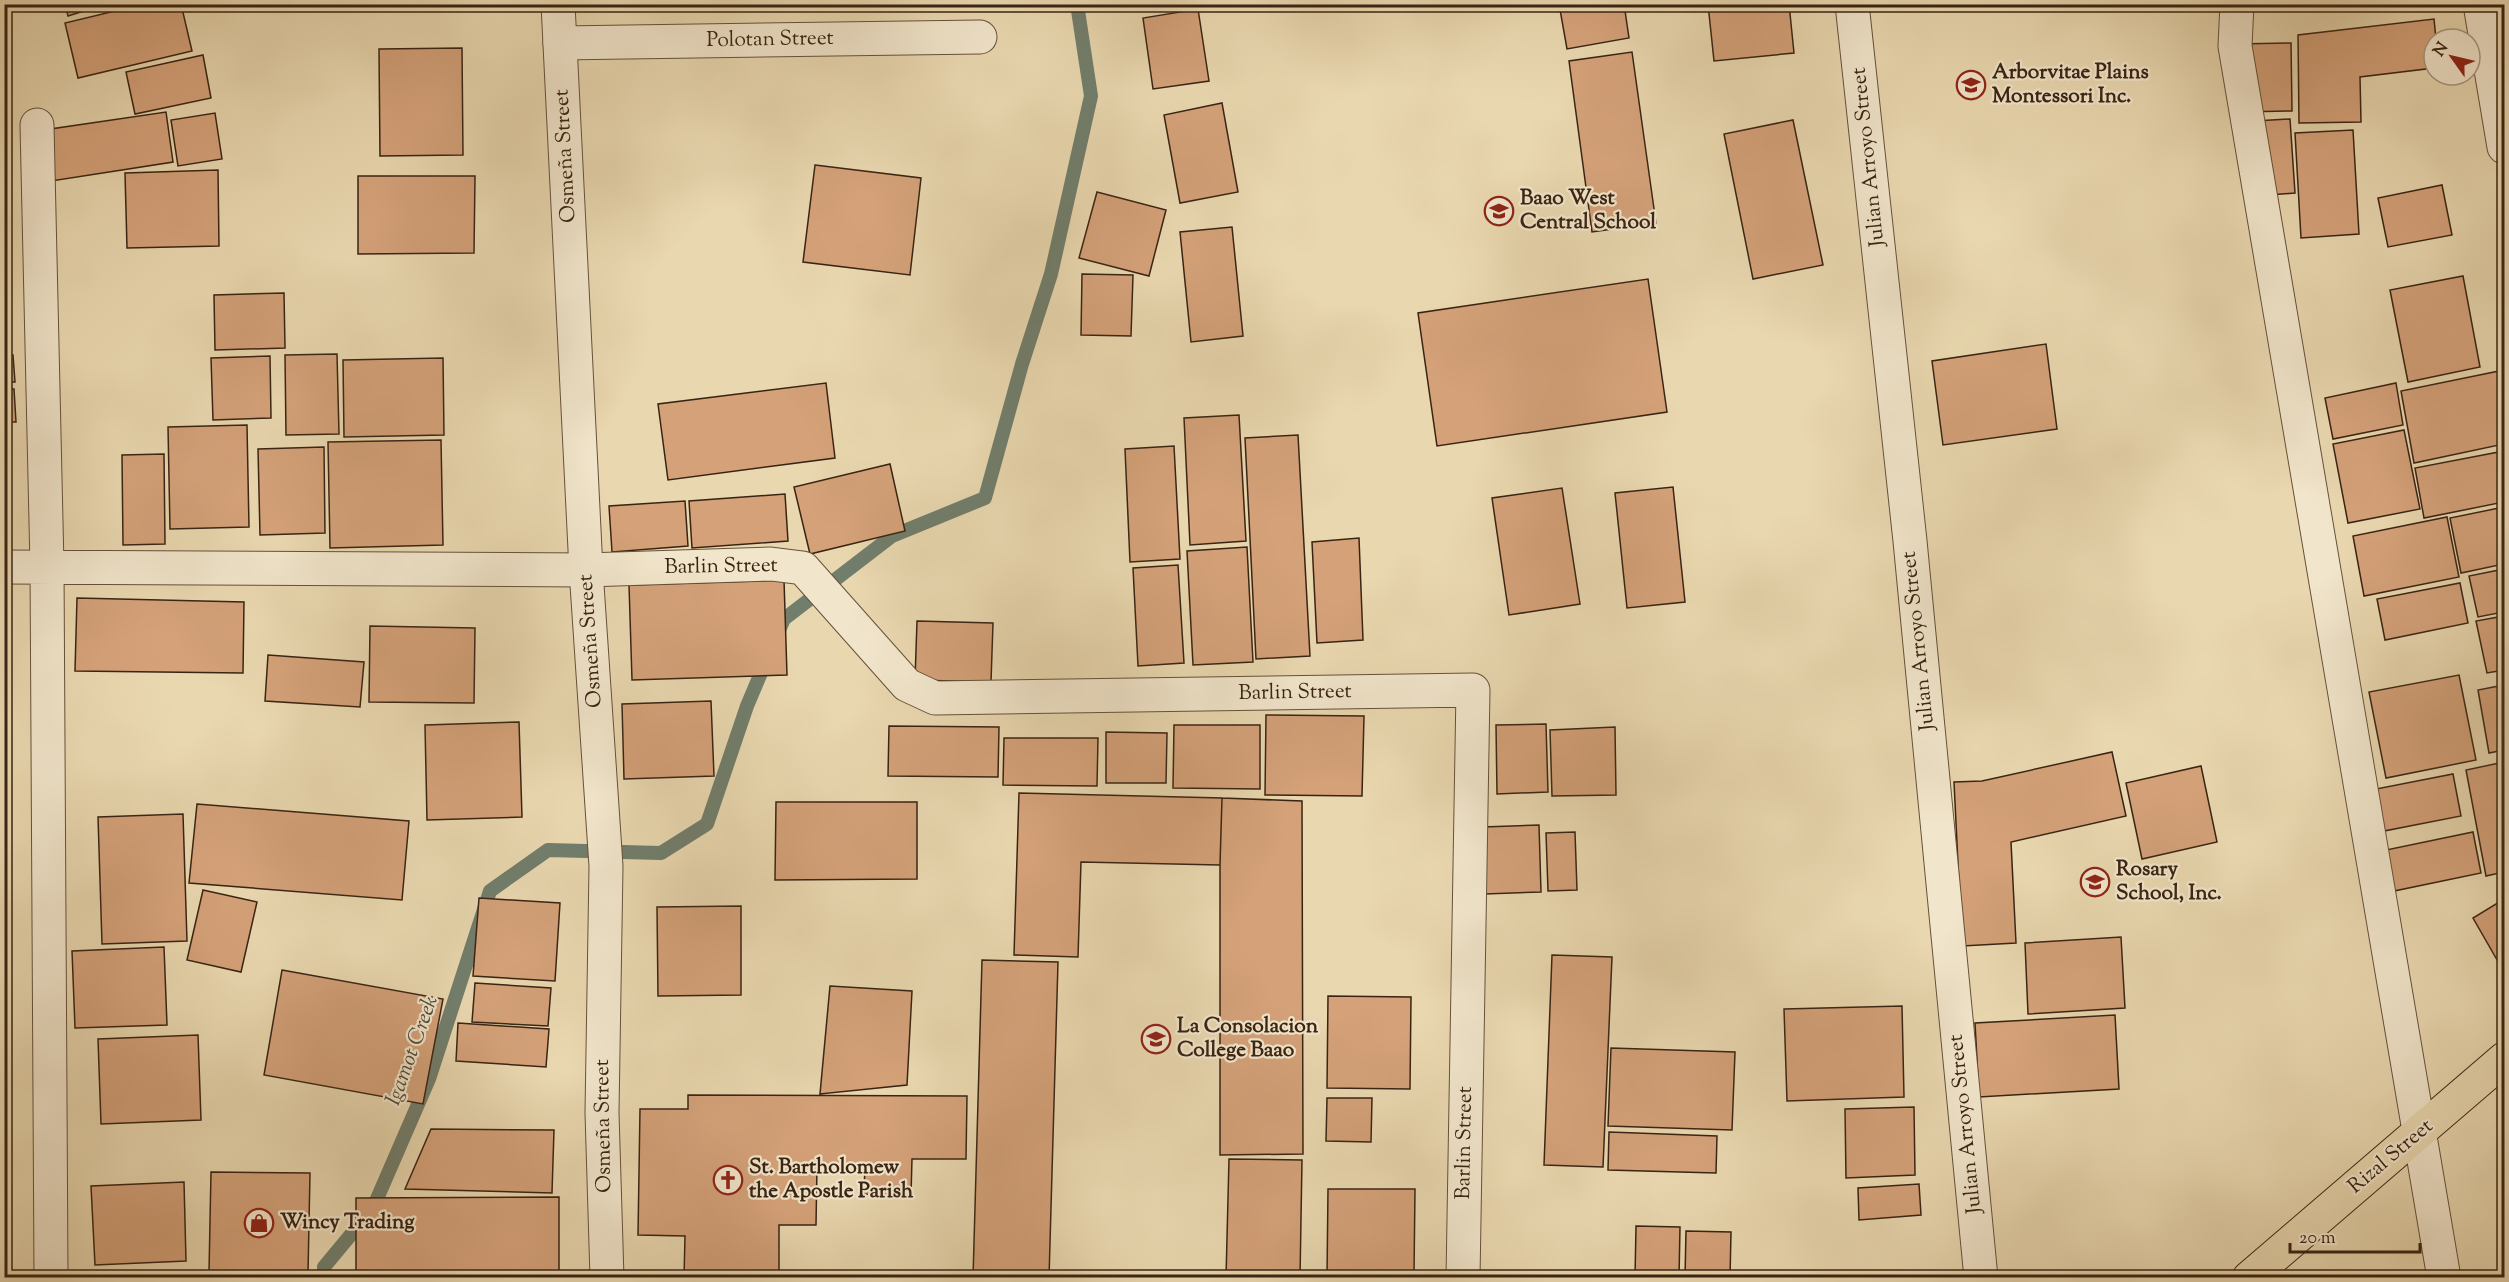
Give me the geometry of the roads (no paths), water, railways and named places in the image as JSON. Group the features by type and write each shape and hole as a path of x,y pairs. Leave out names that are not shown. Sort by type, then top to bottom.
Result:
{"main road":[{"name":"Rizal Street","path":"2248,1278 2505,1059"}],"street":[{"name":"Osmeña Street","path":"558,4 586,570 606,866 602,1113 607,1278"},
{"name":"Julian Arroyo Street","path":"1852,4 1911,553 1981,1278"},
{"path":"2237,4 2235,46 2444,1278"},
{"path":"2480,4 2496,58 2505,147"},
{"name":"Polotan Street","path":"560,43 980,37"},
{"path":"37,125 47,566 51,1278"},
{"name":"Barlin Street","path":"4,567 586,570 771,564 803,568 907,686 935,698 1473,690 1463,1278"}],"waterway":[{"path":"777,635 784,619 892,536 985,498 1022,364 1051,274 1091,96 1077,4"},
{"name":"Igamot Creek","path":"324,1278 324,1267 373,1208 429,1079 490,891 548,850 661,853 707,824 747,706 766,661"}],"place":[{"name":"Arborvitae Plains Montessori Inc.","path":"1971,85"},
{"name":"Baao West Central School","path":"1499,211"},
{"name":"Rosary School, Inc.","path":"2095,882"},
{"name":"La Consolacion College Baao","path":"1156,1039"},
{"name":"St. Bartholomew the Apostle Parish","path":"728,1180"},
{"name":"Wincy Trading","path":"259,1223"}]}
